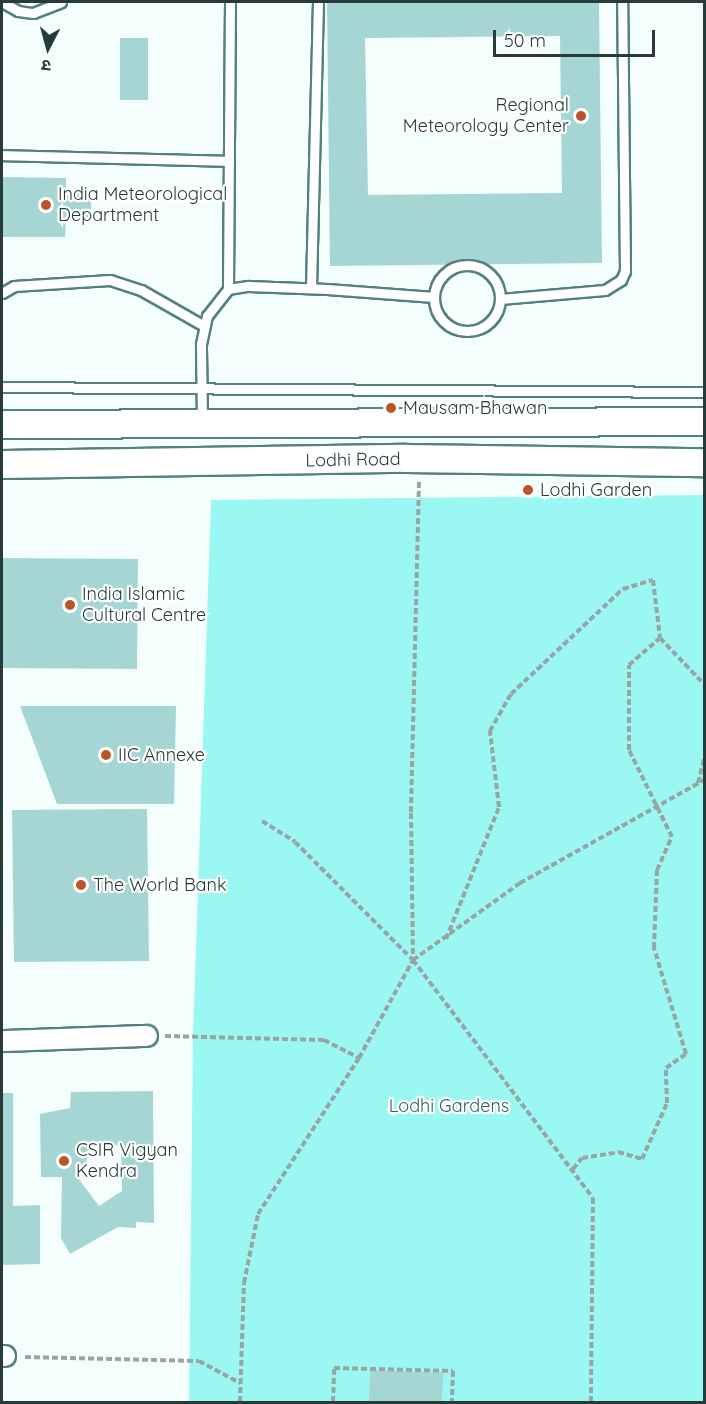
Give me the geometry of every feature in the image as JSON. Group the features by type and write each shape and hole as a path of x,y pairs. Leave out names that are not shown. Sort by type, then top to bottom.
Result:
{"main road":[{"name":"Lodhi Road","path":"2,424 705,421"},
{"name":"Lodhi Road","path":"2,465 419,458 705,462"}],"street":[{"path":"2,1041 147,1036"}],"lane":[{"path":"2,2 18,11 33,13 61,2"},
{"path":"228,289 230,2"},
{"path":"311,288 318,2"},
{"path":"500,298 605,290 621,280 625,271 622,2"},
{"path":"2,155 229,161"},
{"path":"473,266 492,278 500,298 498,309 486,325 466,331 447,325 440,318 434,297 442,276 451,269 473,266"},
{"path":"2,293 14,286 110,279 141,290 204,326"},
{"path":"202,423 201,344 204,326 217,299 228,289 248,286 311,288 434,297"},
{"path":"2,387 705,392"}],"path":[{"path":"413,960 411,813 419,458"},
{"path":"446,939 499,807 490,731 511,694 623,589 653,580 660,638 705,684"},
{"path":"573,1169 582,1158 618,1152 642,1159 667,1103 666,1068 686,1054 654,948 657,870 672,837 659,806 628,750 629,666 660,638"},
{"path":"698,784 705,759"},
{"path":"240,1402 244,1283 258,1214 359,1058 413,960 446,939 520,883 705,780"},
{"path":"262,821 295,842 413,960 593,1198 591,1402"},
{"path":"147,1036 324,1040 359,1058"},
{"path":"3,1356 199,1361 240,1383"},
{"path":"333,1402 334,1368 453,1371 452,1402"}],"green space":[{"name":"Lodhi Gardens","path":"704,495 704,1402 189,1402 193,1037 211,500"}],"building":[{"name":"Regional Meteorology Center","path":"327,2 599,2 602,263 330,266","holes":["560,36 562,193 368,195 365,38"]},
{"path":"120,38 148,38 148,100 120,100"},
{"name":"India Meteorological Department","path":"2,177 66,178 66,195 77,195 77,189 91,189 91,221 66,216 65,237 2,237"},
{"name":"India Islamic Cultural Centre","path":"2,558 138,559 137,669 2,668"},
{"name":"IIC Annexe","path":"20,706 176,706 174,804 57,804"},
{"name":"The World Bank","path":"147,809 149,961 14,962 12,810"},
{"name":"CSIR Vigyan Kendra","path":"153,1091 154,1223 136,1222 136,1228 118,1227 70,1254 61,1238 62,1177 41,1177 40,1114 70,1108 71,1092","holes":["94,1145 121,1145 122,1191 99,1206 78,1178"]},
{"path":"2,1093 13,1093 13,1206 40,1205 40,1264 2,1265"},
{"path":"370,1370 443,1373 442,1402 369,1402"}],"place":[{"name":"Regional Meteorology Center","path":"581,116"},
{"name":"India Meteorological Department","path":"46,205"},
{"name":"Mausam Bhawan","path":"391,408"},
{"name":"Lodhi Garden","path":"528,490"},
{"name":"India Islamic Cultural Centre","path":"70,605"},
{"name":"IIC Annexe","path":"106,755"},
{"name":"The World Bank","path":"81,885"},
{"name":"CSIR Vigyan Kendra","path":"64,1161"}]}
